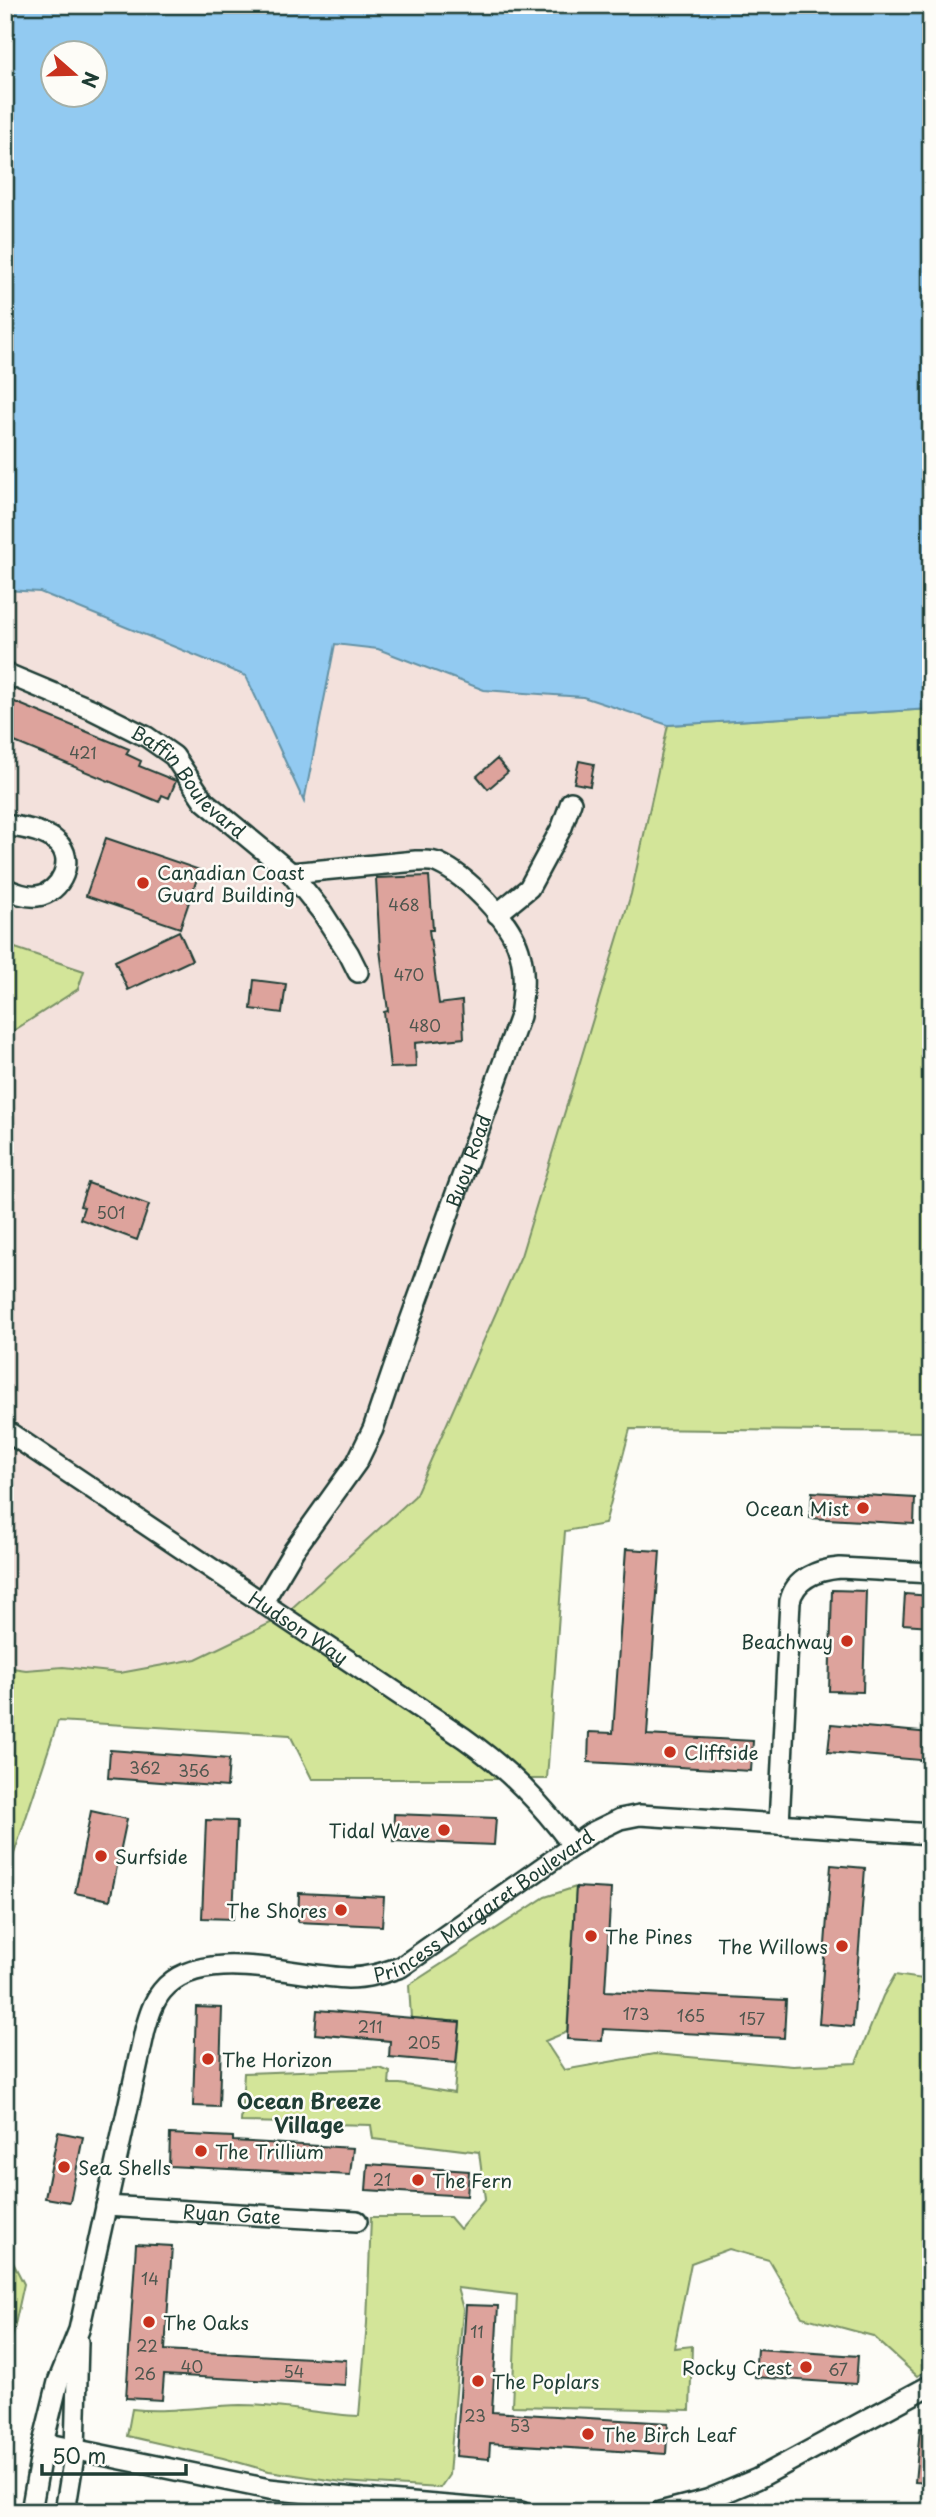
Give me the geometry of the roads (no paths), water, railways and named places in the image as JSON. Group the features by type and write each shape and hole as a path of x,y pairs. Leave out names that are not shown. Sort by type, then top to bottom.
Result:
{"street":[{"name":"Baffin Boulevard","path":"5,673 91,709 156,743 174,756 204,801 291,873 322,912 358,972"},
{"path":"497,914 529,888 562,827 571,802"},
{"path":"5,825 50,836 64,850 66,860 65,872 56,887 46,894 36,896 5,888"},
{"name":"Buoy Road","path":"263,1602 300,1541 357,1462 373,1429 520,1016 524,985 519,950 502,919 460,876 435,861 291,873"},
{"name":"Hudson Way","path":"5,1430 501,1765 529,1791 573,1846"},
{"path":"779,1824 790,1601 795,1588 814,1573 825,1569 931,1573"},
{"name":"Princess Margaret Boulevard","path":"32,2512 43,2443 58,2382 79,2330 145,2030 152,2007 163,1989 196,1970 212,1967 270,1969 348,1978 375,1976 401,1967 591,1833 620,1819 640,1815 931,1833"},
{"name":"Ryan Gate","path":"106,2206 357,2221"},
{"name":"Princess Margaret Boulevard","path":"65,2512 75,2450 79,2330"},
{"path":"660,2512 707,2500 749,2483 931,2385"},
{"path":"43,2443 269,2488 521,2512"}],"water":[{"path":"5,5 931,5 931,709 668,725 583,697 484,690 378,649 335,644 304,802 246,676 40,592 5,590"}],"place":[{"name":"Canadian Coast Guard Building","path":"143,883"},
{"name":"Ocean Mist","path":"863,1508"},
{"name":"Beachway","path":"847,1641"},
{"name":"Cliffside","path":"670,1752"},
{"name":"Tidal Wave","path":"444,1830"},
{"name":"Surfside","path":"101,1856"},
{"name":"The Shores","path":"341,1910"},
{"name":"The Pines","path":"591,1936"},
{"name":"The Willows","path":"842,1946"},
{"name":"The Horizon","path":"208,2059"},
{"name":"The Trillium","path":"201,2151"},
{"name":"Sea Shells","path":"64,2167"},
{"name":"The Fern","path":"418,2180"},
{"name":"The Oaks","path":"149,2322"},
{"name":"Rocky Crest","path":"806,2367"},
{"name":"The Poplars","path":"478,2381"},
{"name":"The Birch Leaf","path":"588,2434"}],"district":[{"name":"Ocean Breeze Village","path":"309,2112"}]}
